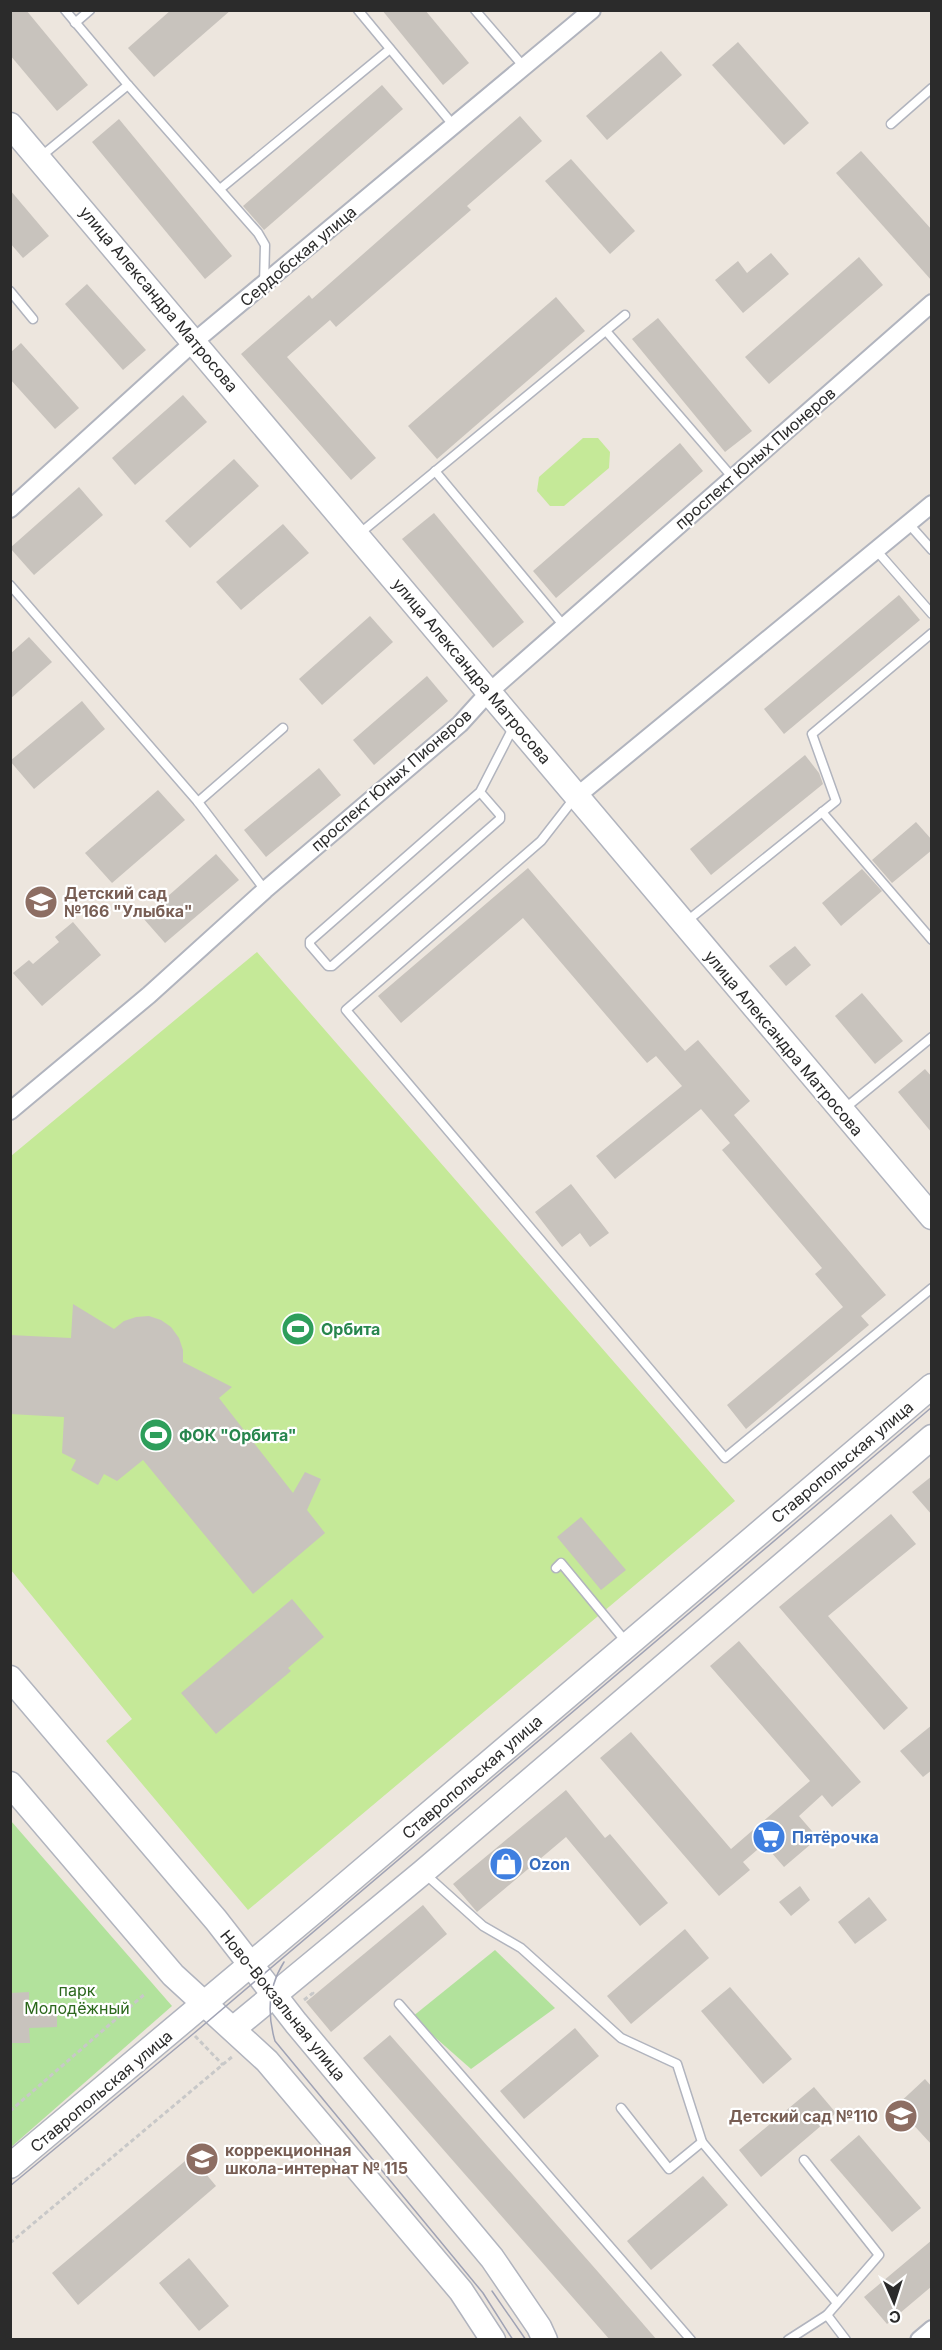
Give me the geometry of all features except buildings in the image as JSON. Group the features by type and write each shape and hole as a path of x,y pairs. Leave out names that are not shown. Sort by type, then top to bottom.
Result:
{"street":[{"name":"Сердобская улица","path":"10,509 195,341 592,10"},
{"name":"улица Александра Матросова","path":"10,125 358,534 515,724 932,1217"},
{"name":"проспект Юных Пионеров","path":"10,1111 149,995 265,890 460,724 489,692 932,303"},
{"path":"577,796 932,504"},
{"name":"Ставропольская улица","path":"10,2166 251,1965 932,1386"},
{"path":"233,2029 423,1872 932,1437"},
{"name":"Ново-Вокзальная улица","path":"10,1678 216,1920 274,1995 492,2258 539,2327 545,2340"},
{"path":"10,1784 173,1976 267,2061 461,2291 493,2340"},
{"path":"919,2340 932,2329"}],"lane":[{"path":"65,10 258,233 265,245 264,285"},
{"path":"75,23 90,10"},
{"path":"358,10 454,126"},
{"path":"475,10 524,68"},
{"path":"220,189 390,49"},
{"path":"38,158 128,85"},
{"path":"891,124 932,88"},
{"path":"10,291 33,319"},
{"path":"358,534 625,315"},
{"path":"606,331 733,478"},
{"path":"435,471 564,626"},
{"path":"908,523 932,550"},
{"path":"876,550 932,614"},
{"path":"10,585 198,802 265,890"},
{"path":"684,923 837,801 812,734 932,633"},
{"path":"480,792 500,815 500,819 332,966 328,966 310,945 310,941 480,792 515,724"},
{"path":"198,802 283,728"},
{"path":"577,796 541,841 346,1010 725,1458 932,1288"},
{"path":"822,812 932,940"},
{"path":"842,1111 932,1037"},
{"path":"555,1568 561,1563 627,1643"},
{"path":"423,1872 483,1926 521,1948 621,2038 676,2064 702,2142 837,2303"},
{"path":"399,2004 691,2340"},
{"path":"621,2108 669,2169 702,2142"},
{"path":"788,2340 827,2315 879,2255 804,2160"},
{"path":"827,2315 846,2340"}],"path":[{"path":"10,2111 146,1993"},
{"path":"10,2243 223,2064 182,2023"}],"green space":[{"path":"583,438 598,438 610,452 609,468 564,506 550,506 537,491 539,477"},
{"name":"Орбита","path":"257,952 735,1501 248,1910 106,1741 132,1719 11,1570 11,1156"},
{"name":"парк Молодёжный","path":"11,1821 172,2006 10,2148"},
{"path":"495,1950 555,2008 471,2069 412,2017"}],"tram line":[{"path":"10,2186 193,2034 932,1407"},
{"path":"284,1962 275,1981 270,2001 275,2041 483,2293 513,2340"},
{"path":"492,2291 526,2340"}],"place":[{"name":"Детский сад №166 \"Улыбка\"","path":"41,902"},
{"name":"Орбита","path":"298,1329"},
{"name":"ФОК \"Орбита\"","path":"156,1435"},
{"name":"Пятёрочка","path":"769,1837"},
{"name":"Ozon","path":"506,1864"},
{"name":"Детский сад №110","path":"901,2116"},
{"name":"коррекционная школа-интернат № 115","path":"202,2159"}]}
